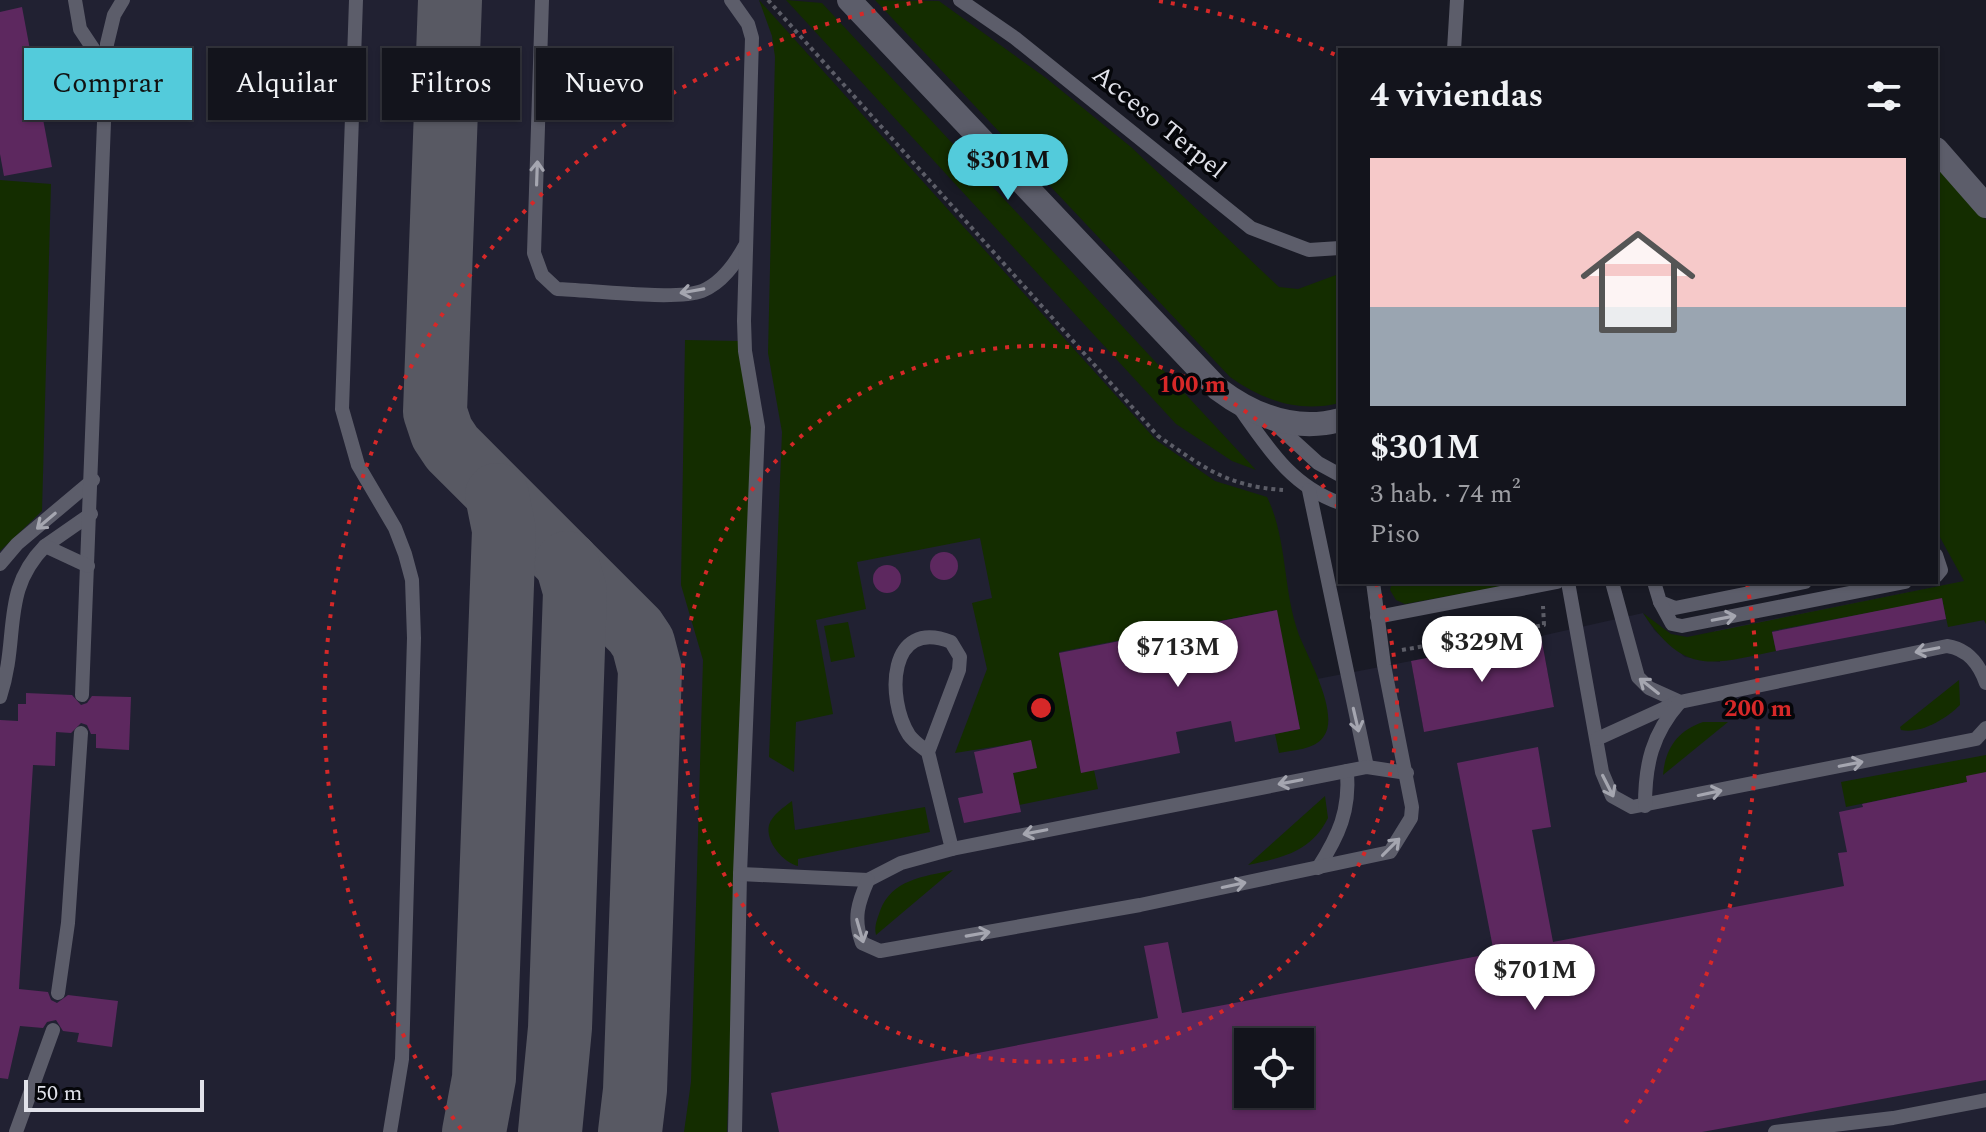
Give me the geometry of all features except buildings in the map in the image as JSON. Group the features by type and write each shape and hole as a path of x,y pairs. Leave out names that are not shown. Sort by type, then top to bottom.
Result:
{"street":[{"path":"849,0 1200,371 1236,402 1287,423 1338,420"},
{"path":"1938,151 1986,206"}],"lane":[{"path":"75,0 80,29 93,48"},
{"path":"109,48 114,15 123,0"},
{"path":"356,0 342,409 358,465 395,528 405,554 412,580 414,638 402,1059 390,1132"},
{"path":"542,0 534,253 542,275 557,289 688,294 711,287 725,275 747,242"},
{"path":"731,0 748,24 753,47 745,351 758,427 740,874 735,1132"},
{"name":"Acceso Terpel","path":"960,0 1015,38 1251,228 1309,250 1338,248"},
{"path":"1454,48 1457,0"},
{"path":"82,695 93,480 104,120"},
{"path":"1236,402 1283,469 1309,490 1338,502"},
{"path":"1268,417 1318,463 1338,474"},
{"path":"0,564 17,544 93,480"},
{"path":"1309,490 1367,767"},
{"path":"0,697 10,583 19,566 91,514"},
{"path":"45,546 88,566"},
{"path":"1377,617 1547,584"},
{"path":"1569,584 1602,772 1612,796 1632,807 1976,739 1986,728"},
{"path":"1613,584 1638,677 1649,688 1680,702"},
{"path":"1655,584 1672,624 1682,626 1895,584"},
{"path":"1660,602 1675,608 1795,584"},
{"path":"868,880 856,909 856,922 862,943 880,951 1140,905 1390,852 1411,818 1407,773 1379,637 1375,586"},
{"path":"928,752 911,739 904,726 897,697 896,667 908,646 920,640 941,638 957,648 959,670 928,752 952,849"},
{"path":"1597,739 1680,702 1947,646 1961,648 1974,661 1986,683"},
{"path":"1645,806 1650,749 1659,727 1680,702"},
{"path":"58,993 68,923 81,733"},
{"path":"740,874 868,880 901,863 952,849 1367,767 1407,773"},
{"path":"1318,868 1340,834 1348,805 1347,771"},
{"path":"16,1132 53,1030"},
{"path":"1775,1132 1893,1118 1986,1100"}],"path":[{"path":"768,0 1158,436 1216,476 1258,488 1309,490"},
{"path":"1379,637 1399,632 1403,652 1544,625 1540,606 1573,599"}],"shaded area":[{"path":"0,0 759,0 1032,510 1156,633 1277,610 1291,684 1411,661 1424,731 1554,707 1541,636 1643,613 1655,631 1685,657 1720,662 1714,631 1965,581 1986,624 1986,1132 0,1132"}],"green space":[{"path":"759,0 1156,440 1215,481 1267,497 1279,532 1296,625 1326,703 1328,727 1320,741 1303,749 1279,753 1275,734 1300,729 1276,610 1059,652 1081,772 1094,770 1098,789 1019,805 1013,773 1036,768 1031,741 955,753 987,669 972,603 992,598 980,538 857,562 866,609 816,620 833,714 796,722 794,772 769,757 782,432 768,353 775,57 772,36"},
{"path":"786,0 822,3 1256,470 1232,461 1176,424"},
{"path":"875,0 939,1 1046,78 1131,147 1279,287 1298,289 1336,275 1338,403 1310,407 1282,403 1256,393 1230,377"},
{"path":"1938,163 1986,220 1986,624 1984,620 1948,627 1942,599 1772,631 1776,651 1716,661 1686,656 1672,647 1643,613 1671,634 1687,637 1964,581 1938,534"},
{"path":"0,180 51,184 42,511 0,551"},
{"path":"685,340 741,341 752,422 727,1132 684,1132 691,1082 703,660 681,585"},
{"path":"1392,584 1512,584 1405,604 1396,600 1390,590"},
{"path":"848,622 855,657 831,662 824,626"},
{"path":"1959,680 1960,705 1925,728 1901,730 1900,727"},
{"path":"1703,722 1728,722 1663,775 1666,757 1674,742 1686,730"},
{"path":"1986,755 1986,772 1967,782 1846,807 1841,782"},
{"path":"1325,796 1328,818 1313,839 1284,856 1248,865"},
{"path":"792,801 795,830 925,807 930,832 798,859 798,866 777,851 769,832 773,818"},
{"path":"953,870 876,935 880,911 892,892 910,881"}],"taxiway":[{"path":"450,0 435,412 442,433 452,448 635,631 643,643 650,670 635,1090 630,1132"},
{"path":"474,1132 484,1078 504,530 497,495"},
{"path":"550,1132 560,1028 575,591 567,563"}]}
